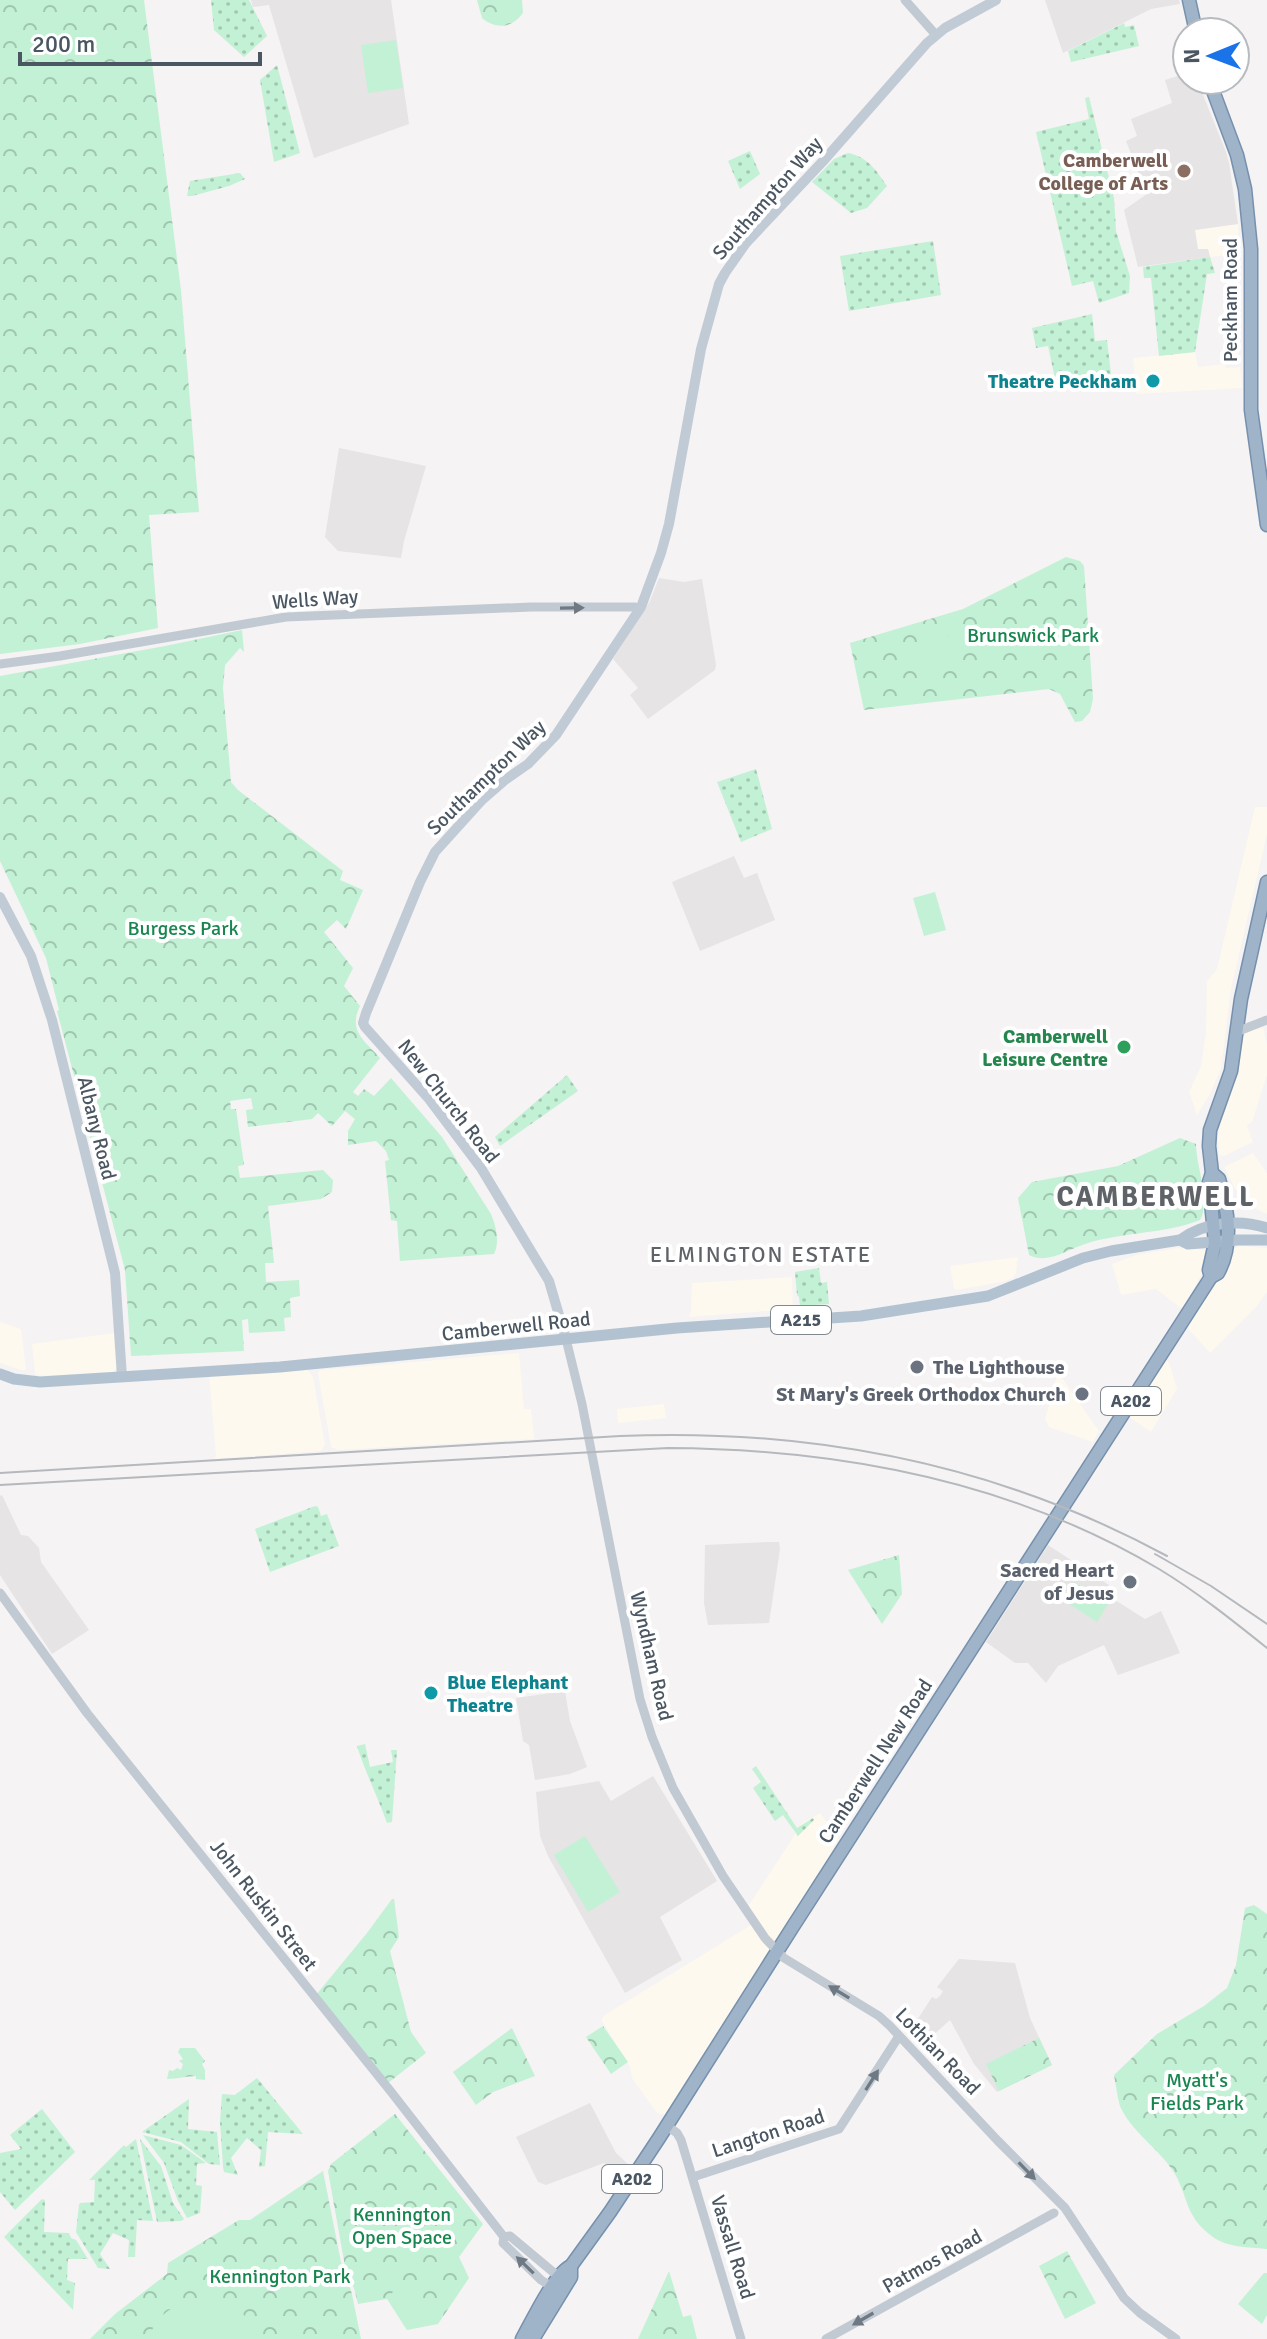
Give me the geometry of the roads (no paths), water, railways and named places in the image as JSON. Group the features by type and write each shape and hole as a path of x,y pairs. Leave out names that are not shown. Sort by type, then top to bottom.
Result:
{"highway":[{"name":"Peckham Road","path":"1215,96 1236,151 1245,189 1251,257 1251,410 1267,525"},
{"name":"A202","path":"1221,1224 1219,1179 1212,1173 1210,1130 1231,1071 1243,985 1267,882"},
{"name":"Camberwell New Road","path":"522,2339 559,2284 571,2277 571,2266 667,2126 1211,1277 1222,1267 1221,1224"},
{"name":"Camberwell New Road","path":"533,2339 559,2284"}],"main road":[{"name":"Southampton Way","path":"363,1023 435,852 490,792 528,764 556,735 638,607 651,581 669,524 701,349 719,284 746,243 936,35 996,0"},
{"name":"Albany Road","path":"0,897 31,956 52,1020 115,1273 122,1377"},
{"name":"New Church Road","path":"363,1023 451,1125 503,1203 549,1281 566,1339"},
{"name":"A215","path":"1267,1228 1249,1224 1221,1224 1188,1234 1180,1240 1188,1244 1267,1240"},
{"name":"Camberwell Road","path":"0,1374 40,1382 280,1367 689,1327 861,1316 988,1296 1100,1253 1180,1240"}],"street":[{"path":"905,0 936,35"},
{"name":"Wells Way","path":"0,664 282,617 509,608 638,607"},
{"path":"1236,1032 1267,1020"},
{"name":"Wyndham Road","path":"566,1339 582,1404 640,1699 652,1737 696,1833 753,1922 777,1951"},
{"name":"John Ruskin Street","path":"0,1593 87,1713 504,2237 510,2236 559,2284"},
{"name":"Lothian Road","path":"777,1951 879,2016 1065,2208 1124,2298 1176,2339"},
{"name":"Langton Road","path":"693,2177 839,2129 899,2036"},
{"name":"Vassall Road","path":"667,2126 679,2136 741,2339"},
{"path":"1055,2199 1054,2213 1069,2216"},
{"name":"Patmos Road","path":"826,2339 1054,2213"}],"railway":[{"path":"0,1473 620,1436 763,1438 902,1458 970,1475 1037,1497 1103,1524 1167,1556"},
{"path":"0,1485 668,1448 796,1455 922,1476 1044,1513 1159,1569 1267,1648"},
{"path":"1155,1554 1211,1586 1267,1624"}],"place":[{"name":"Camberwell College of Arts","path":"1184,171"},
{"name":"Theatre Peckham","path":"1153,381"},
{"name":"Camberwell Leisure Centre","path":"1124,1047"},
{"name":"The Lighthouse","path":"917,1367"},
{"name":"St Mary's Greek Orthodox Church","path":"1082,1394"},
{"name":"Sacred Heart of Jesus","path":"1130,1582"},
{"name":"Blue Elephant Theatre","path":"431,1693"}],"district":[{"name":"CAMBERWELL","path":"1156,1196"},
{"name":"ELMINGTON ESTATE","path":"761,1254"}],"park label":[{"name":"Brunswick Park","path":"1033,635"},
{"name":"Burgess Park","path":"183,928"},
{"name":"Myatt's Fields Park","path":"1197,2092"},
{"name":"Kennington Open Space","path":"402,2226"},
{"name":"Kennington Park","path":"280,2276"}]}
